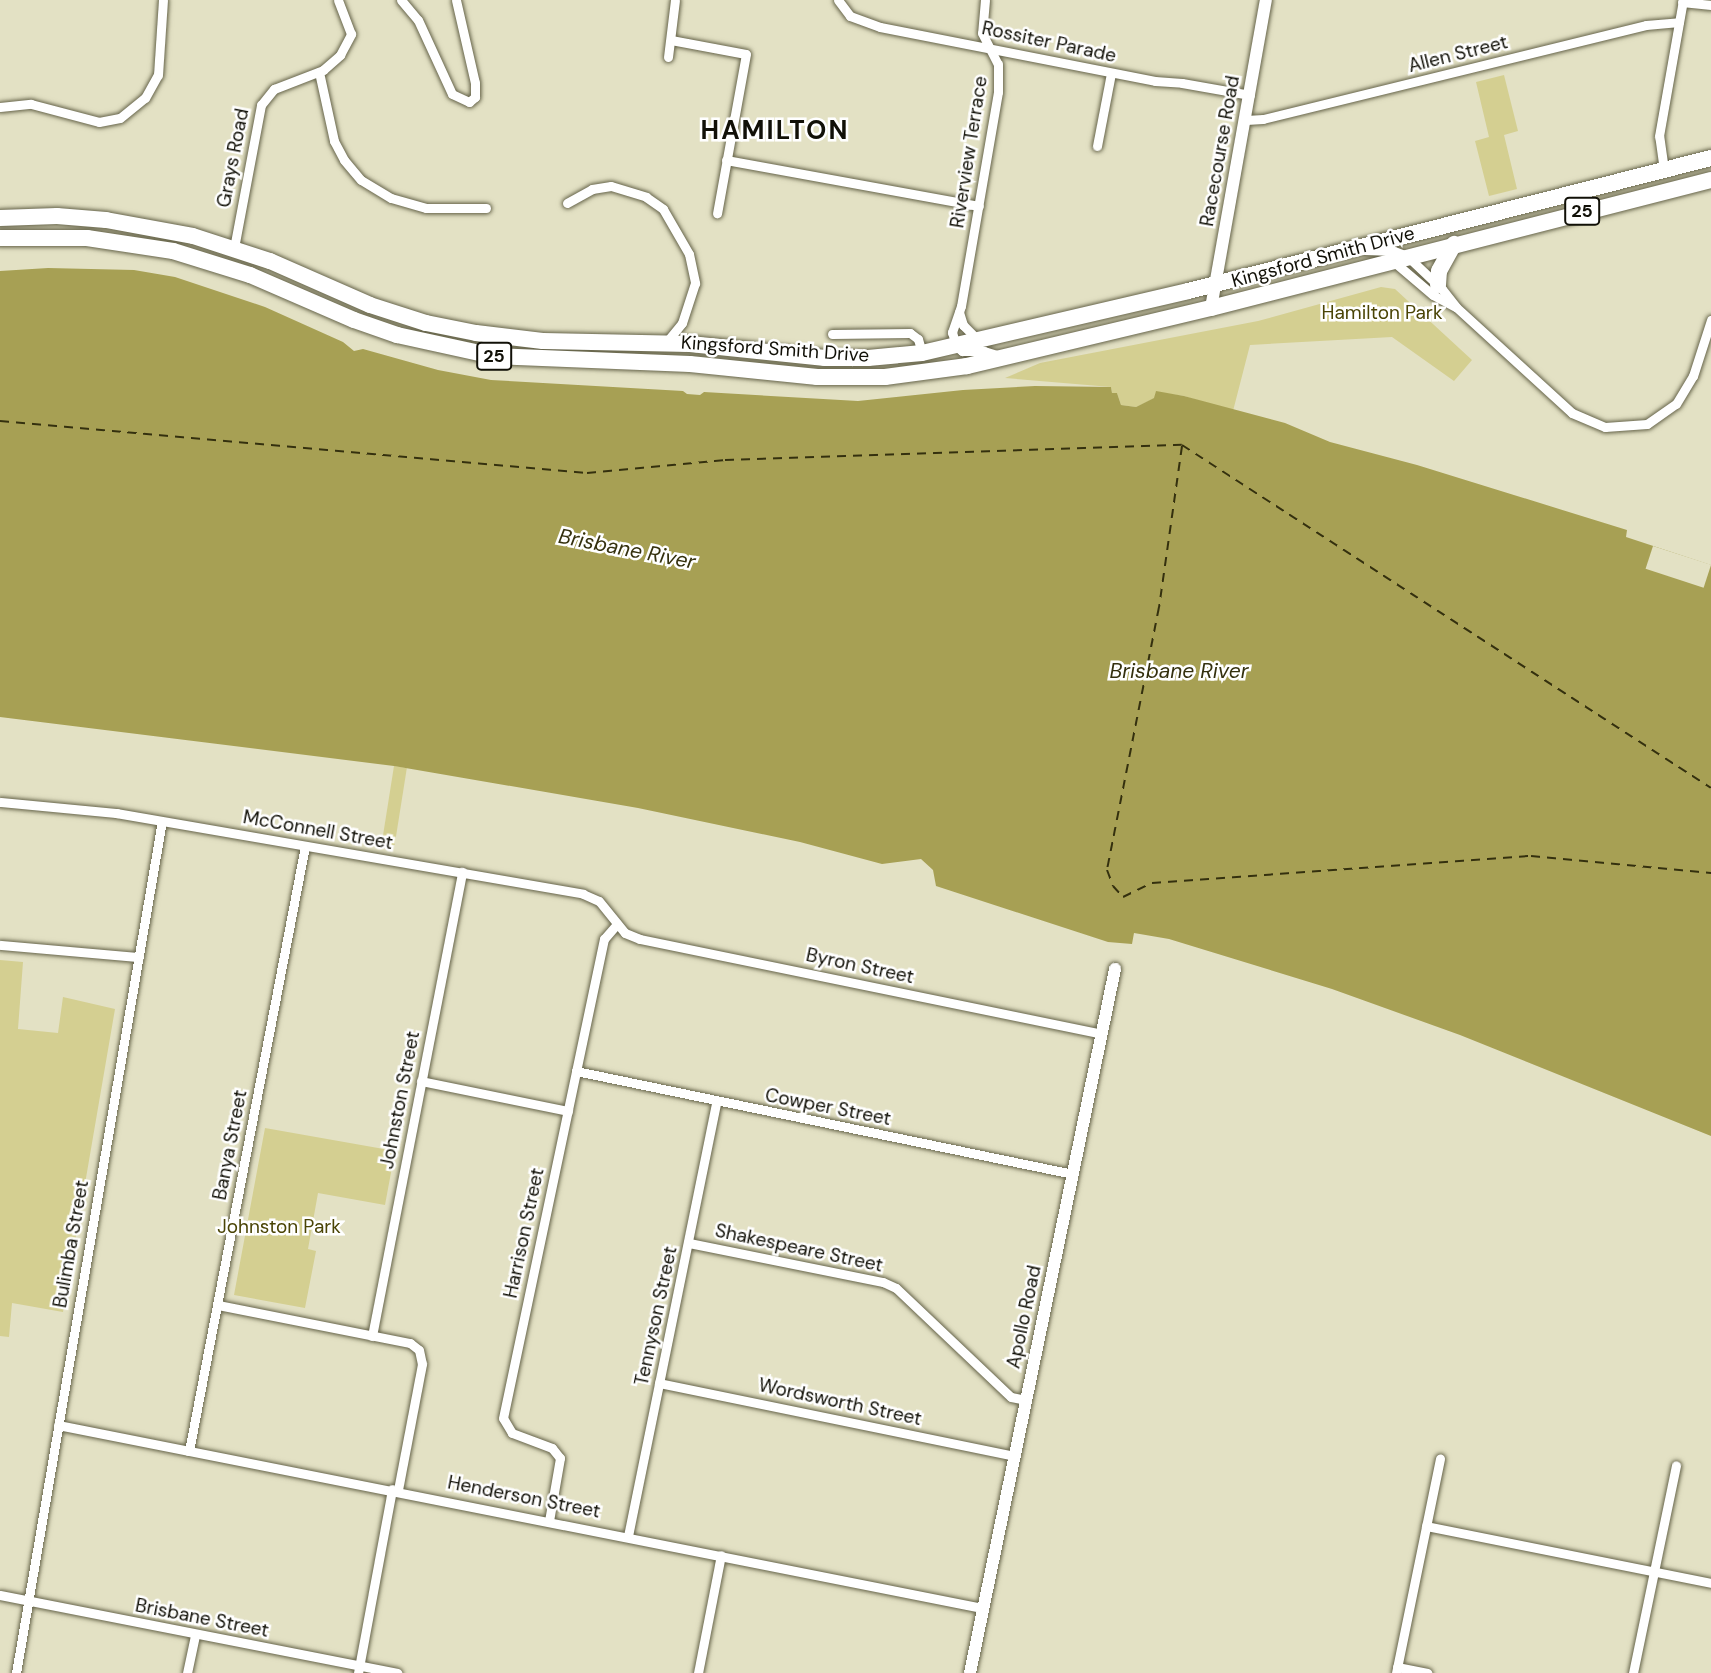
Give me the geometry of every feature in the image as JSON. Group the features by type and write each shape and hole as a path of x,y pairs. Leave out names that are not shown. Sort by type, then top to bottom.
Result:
{"highway":[{"name":"Kingsford Smith Drive","path":"0,218 57,216 127,222 182,233 234,248 370,305 452,329 543,341 690,344 825,358 922,352 956,346 1216,284 1711,158"},
{"name":"Kingsford Smith Drive","path":"0,238 87,238 173,251 250,275 385,331 433,345 493,356 700,365 839,378 934,372 1005,357 1211,308 1711,180"},
{"path":"1438,285 1439,271 1454,244"}],"street":[{"path":"0,107 31,104 99,122 120,118 145,99 158,75 163,0"},
{"name":"Grays Road","path":"234,248 262,102 283,84 319,72 334,62 350,37 338,0"},
{"path":"401,0 417,17 452,94 459,100 471,102 475,97 475,83 456,0"},
{"path":"668,57 675,0"},
{"name":"Rossiter Parade","path":"838,0 845,12 874,26 1111,73 1250,95"},
{"name":"Riverview Terrace","path":"956,346 953,324 960,313 999,81 997,63 982,33 985,0"},
{"name":"Racecourse Road","path":"1211,308 1266,0"},
{"path":"1664,170 1659,136 1683,1 1711,5"},
{"name":"Allen Street","path":"1246,120 1263,119 1646,25 1679,22"},
{"path":"671,40 746,54 717,213"},
{"path":"319,72 331,134 344,160 361,180 391,198 426,208 485,208"},
{"path":"1097,146 1111,73"},
{"path":"726,160 979,206"},
{"path":"567,203 592,189 609,186 635,192 660,204 686,250 694,271 693,291 681,323 666,343"},
{"path":"1354,247 1374,252 1391,250 1438,285 1456,307 1572,413 1585,421 1605,427 1630,428 1659,418 1676,404 1693,376 1711,320"},
{"path":"1399,258 1400,265 1433,296 1456,307"},
{"path":"960,313 963,325 978,340"},
{"path":"681,323 690,344"},
{"name":"Kingsford Smith Drive","path":"832,334 910,333 918,339 922,352"},
{"path":"956,346 968,354 984,351 1005,357"},
{"name":"McConnell Street","path":"0,802 87,809 591,896 599,901 617,924"},
{"name":"Bulimba Street","path":"16,1673 162,821"},
{"name":"Banya Street","path":"189,1451 305,846"},
{"name":"Johnston Street","path":"372,1336 463,872"},
{"name":"Byron Street","path":"617,924 625,933 640,939 1101,1034"},
{"name":"Harrison Street","path":"549,1521 560,1458 552,1448 512,1433 502,1418 604,939 617,924"},
{"path":"0,945 138,957"},
{"name":"Apollo Road","path":"970,1673 1115,969"},
{"name":"Cowper Street","path":"576,1071 1073,1174"},
{"path":"421,1081 568,1111"},
{"name":"Tennyson Street","path":"628,1536 716,1102"},
{"name":"Shakespeare Street","path":"689,1243 883,1282 897,1289 1011,1397 1027,1400"},
{"path":"218,1306 410,1343 419,1350 422,1364 358,1669"},
{"name":"Wordsworth Street","path":"659,1383 1014,1456"},
{"name":"Henderson Street","path":"58,1425 395,1489 982,1608"},
{"path":"1427,1673 1396,1670 1440,1458"},
{"path":"1633,1673 1676,1465"},
{"path":"1426,1526 1711,1583"},
{"path":"698,1673 721,1555"},
{"name":"Brisbane Street","path":"0,1595 358,1669 397,1673"},
{"path":"187,1673 195,1635"}],"green space":[{"path":"1504,75 1518,131 1504,135 1517,189 1489,196 1475,141 1489,137 1476,82"},
{"name":"Hamilton Park","path":"1381,287 1395,289 1472,360 1454,381 1392,337 1250,345 1233,411 1184,396 1156,392 1155,398 1136,407 1121,405 1117,393 1112,393 1111,387 1005,378 1040,363 1258,321"},
{"path":"394,766 407,768 395,845 382,843"},
{"path":"0,960 23,962 18,1029 58,1033 63,997 115,1009 63,1312 12,1303 9,1337 0,1336"},
{"name":"Johnston Park","path":"265,1128 395,1151 385,1205 318,1193 308,1249 316,1251 305,1308 234,1295"}],"water":[{"name":"Brisbane River","path":"48,268 134,270 175,277 265,307 343,342 354,351 363,349 438,370 491,380 683,391 700,395 704,392 858,401 1035,386 1111,387 1112,393 1117,393 1121,405 1136,407 1154,398 1156,391 1184,396 1285,423 1330,442 1417,465 1627,530 1626,537 1711,565 1711,1136 1460,1035 1332,989 1169,939 1134,933 1132,944 1108,942 936,886 933,870 921,859 882,864 800,842 638,808 394,766 0,717 0,271"}],"pier":[{"path":"1653,546 1711,565 1704,588 1646,569"}],"ferry route":[{"path":"0,421 587,473 725,460 1182,445 1711,788"},
{"path":"1182,446 1159,607 1107,870 1113,886 1123,897 1152,883 1531,856 1711,873"}],"district":[{"name":"HAMILTON","path":"775,131"}]}
